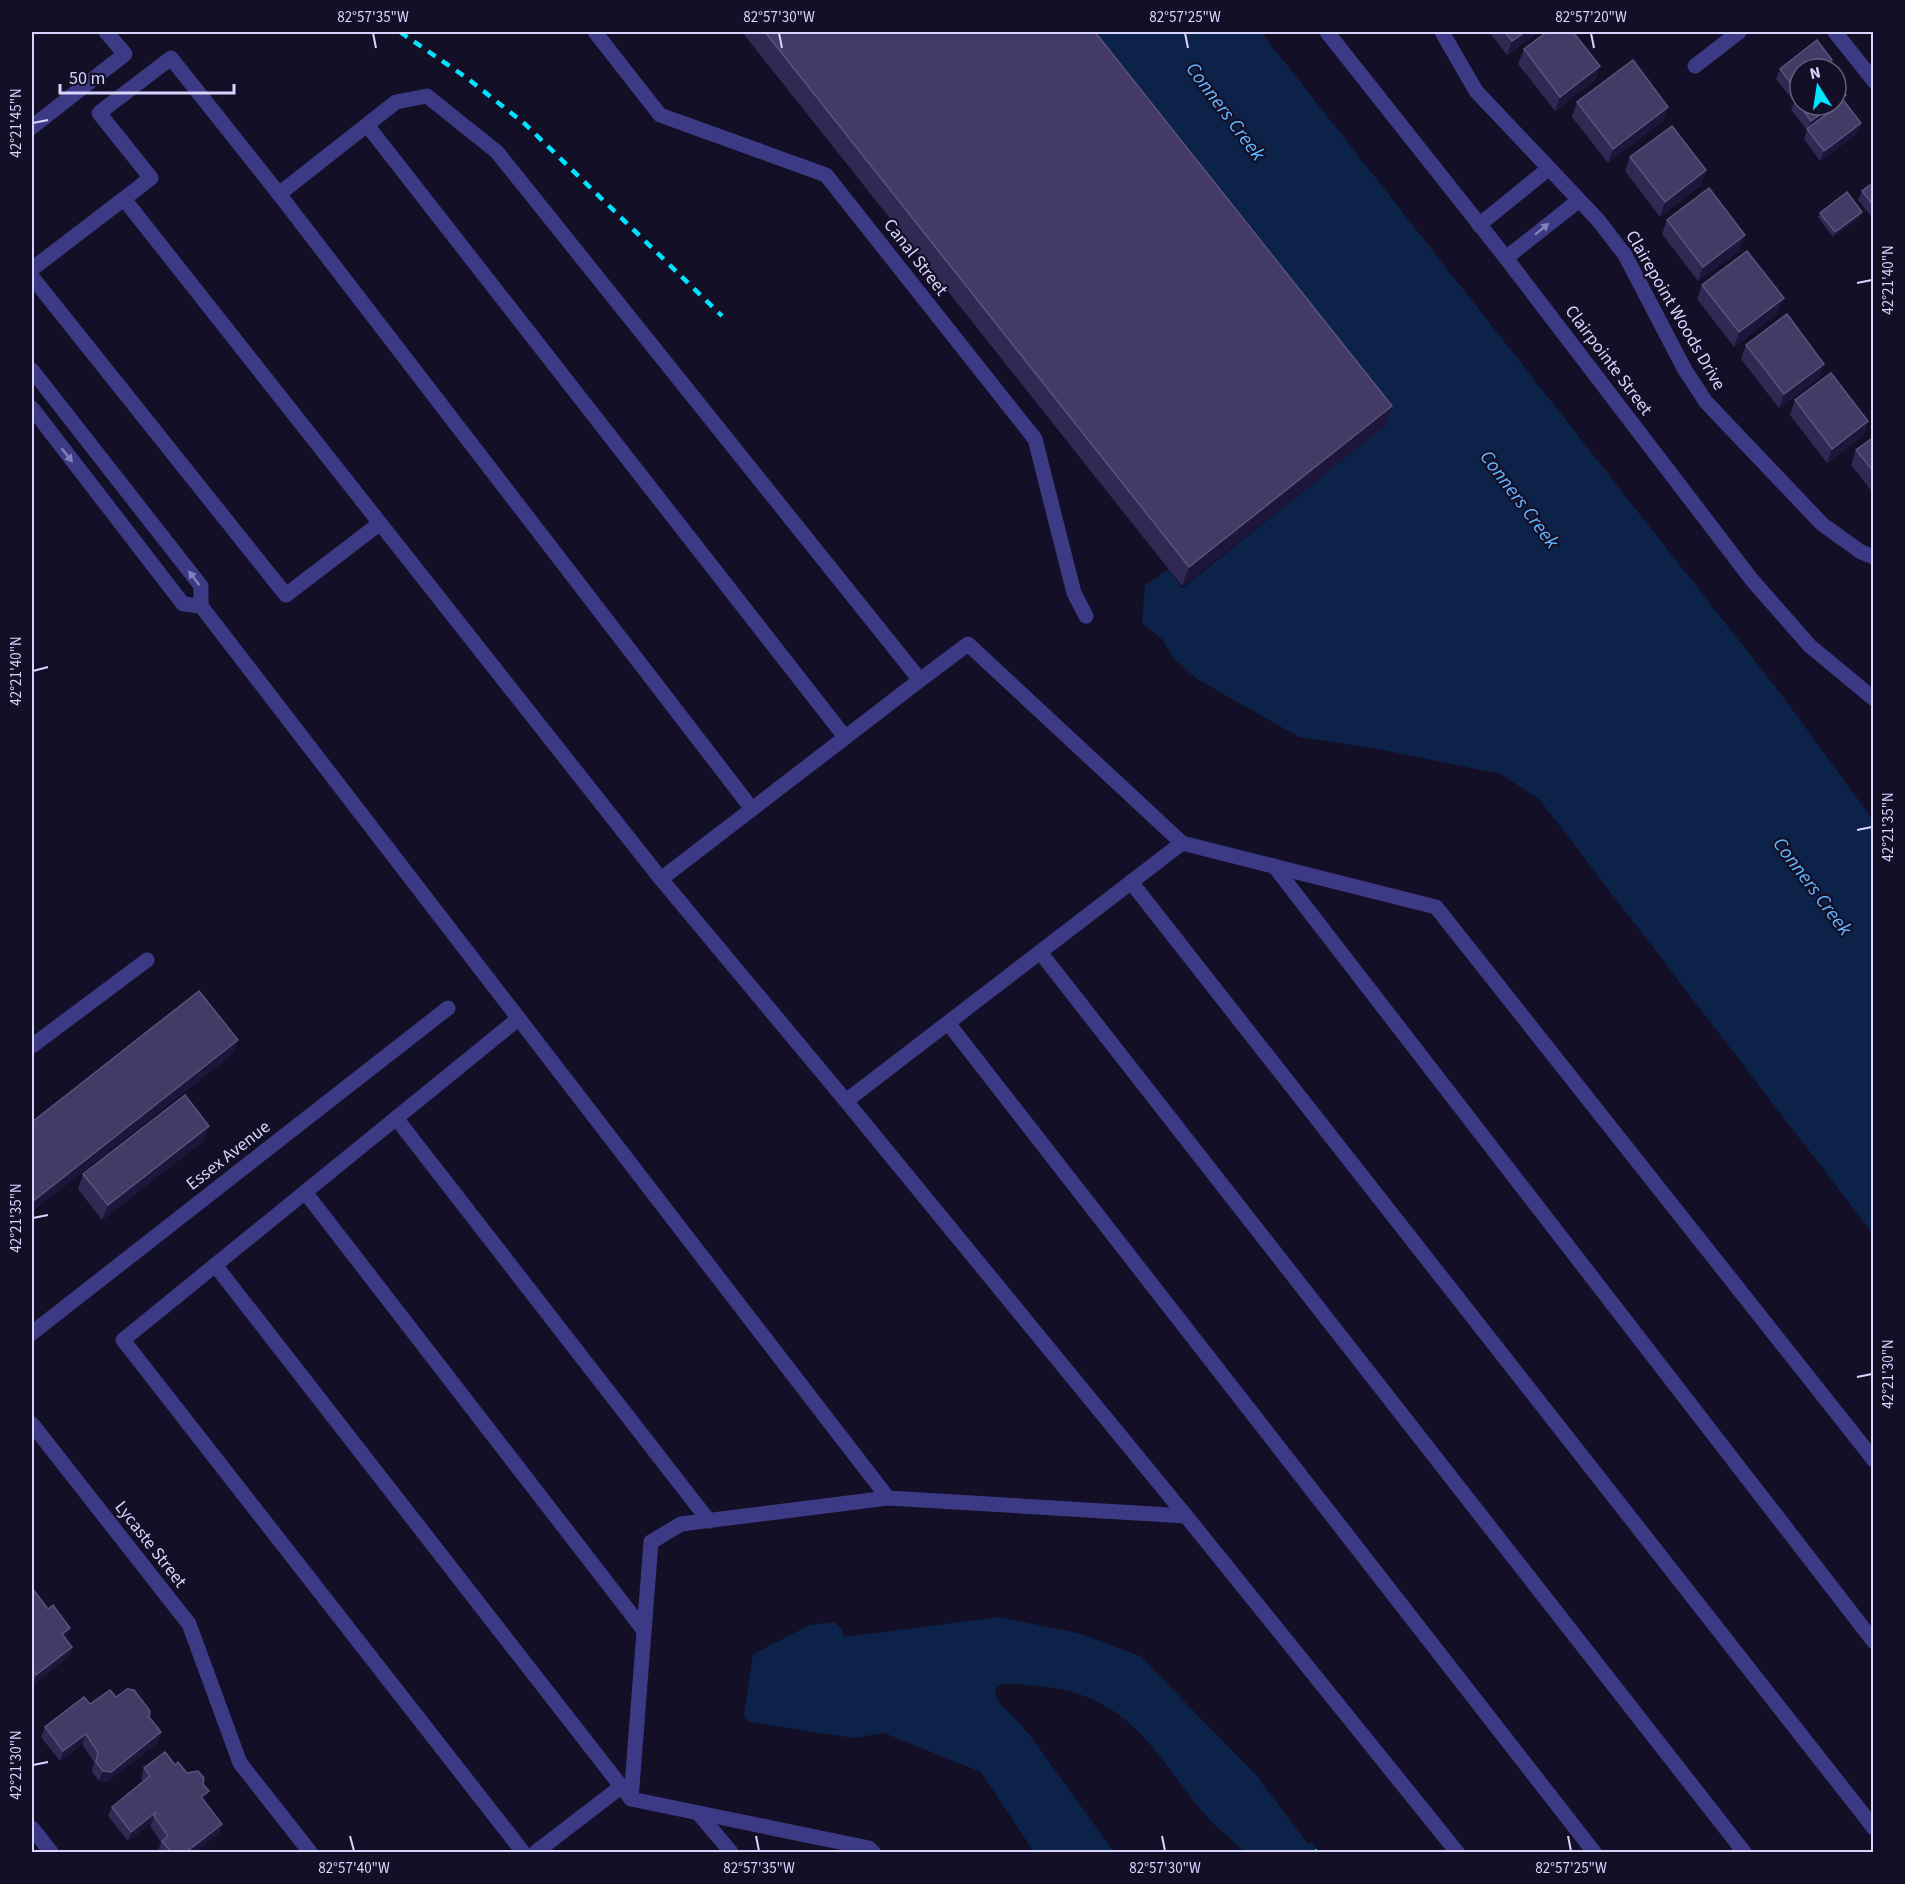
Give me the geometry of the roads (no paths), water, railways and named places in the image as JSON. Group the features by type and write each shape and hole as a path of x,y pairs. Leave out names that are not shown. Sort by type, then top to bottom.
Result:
{"street":[{"path":"32,127 125,54 106,32"},
{"name":"Canal Street","path":"595,32 660,115 826,175 1035,440 1074,593 1086,616"},
{"name":"Clairpointe Street","path":"1327,32 1506,258 1752,580 1810,646 1874,699"},
{"name":"Clairepoint Woods Drive","path":"1442,32 1476,91 1598,220 1625,255 1685,370 1713,410 1822,524 1861,552 1874,557"},
{"path":"1695,66 1739,32"},
{"path":"1835,32 1874,81"},
{"path":"32,269 151,178 99,112 171,58 279,194 752,809"},
{"path":"279,194 396,102 427,96 497,152 920,680"},
{"path":"367,125 845,737"},
{"path":"1479,225 1548,169"},
{"path":"124,199 661,879 1186,1516 1457,1852"},
{"path":"1506,258 1578,201"},
{"path":"32,277 286,595 380,524"},
{"path":"32,370 201,586 201,606 888,1498"},
{"path":"32,408 183,604 201,606"},
{"path":"661,879 968,645 1182,843 1436,907 1874,1460"},
{"path":"846,1101 1182,843"},
{"path":"1274,866 1874,1642"},
{"path":"1131,882 1874,1828"},
{"path":"1040,952 1744,1852"},
{"path":"32,1046 147,960"},
{"name":"Essex Avenue","path":"32,1334 448,1008"},
{"path":"518,1019 123,1340 523,1852"},
{"path":"948,1023 1594,1852"},
{"path":"396,1118 709,1521"},
{"path":"305,1192 642,1628"},
{"path":"215,1265 627,1792 698,1813 869,1848 873,1852"},
{"name":"Lycaste Street","path":"32,1424 189,1624 240,1763 310,1852"},
{"path":"627,1792 651,1542 681,1524 888,1498 1186,1516"},
{"path":"536,1852 627,1792"},
{"path":"698,1813 731,1852"},
{"path":"32,1828 51,1852"}],"water":[{"name":"Conners Creek","path":"1079,32 1261,32 1781,694 1873,820 1873,1234 1539,799 1500,774 1373,748 1299,737 1197,679 1175,660 1162,639 1142,624 1145,585 1169,569 1182,588 1385,426"},
{"path":"999,1617 1078,1633 1140,1656 1255,1774 1308,1844 1312,1843 1319,1852 1245,1852 1207,1817 1134,1728 1116,1712 1094,1700 1068,1691 1012,1684 997,1686 995,1693 999,1702 1029,1734 1114,1852 1034,1852 981,1772 884,1733 853,1738 749,1722 744,1715 753,1654 810,1625 834,1622 842,1629 844,1637"}],"railway":[{"path":"400,32 467,78 525,124 722,316"}]}
